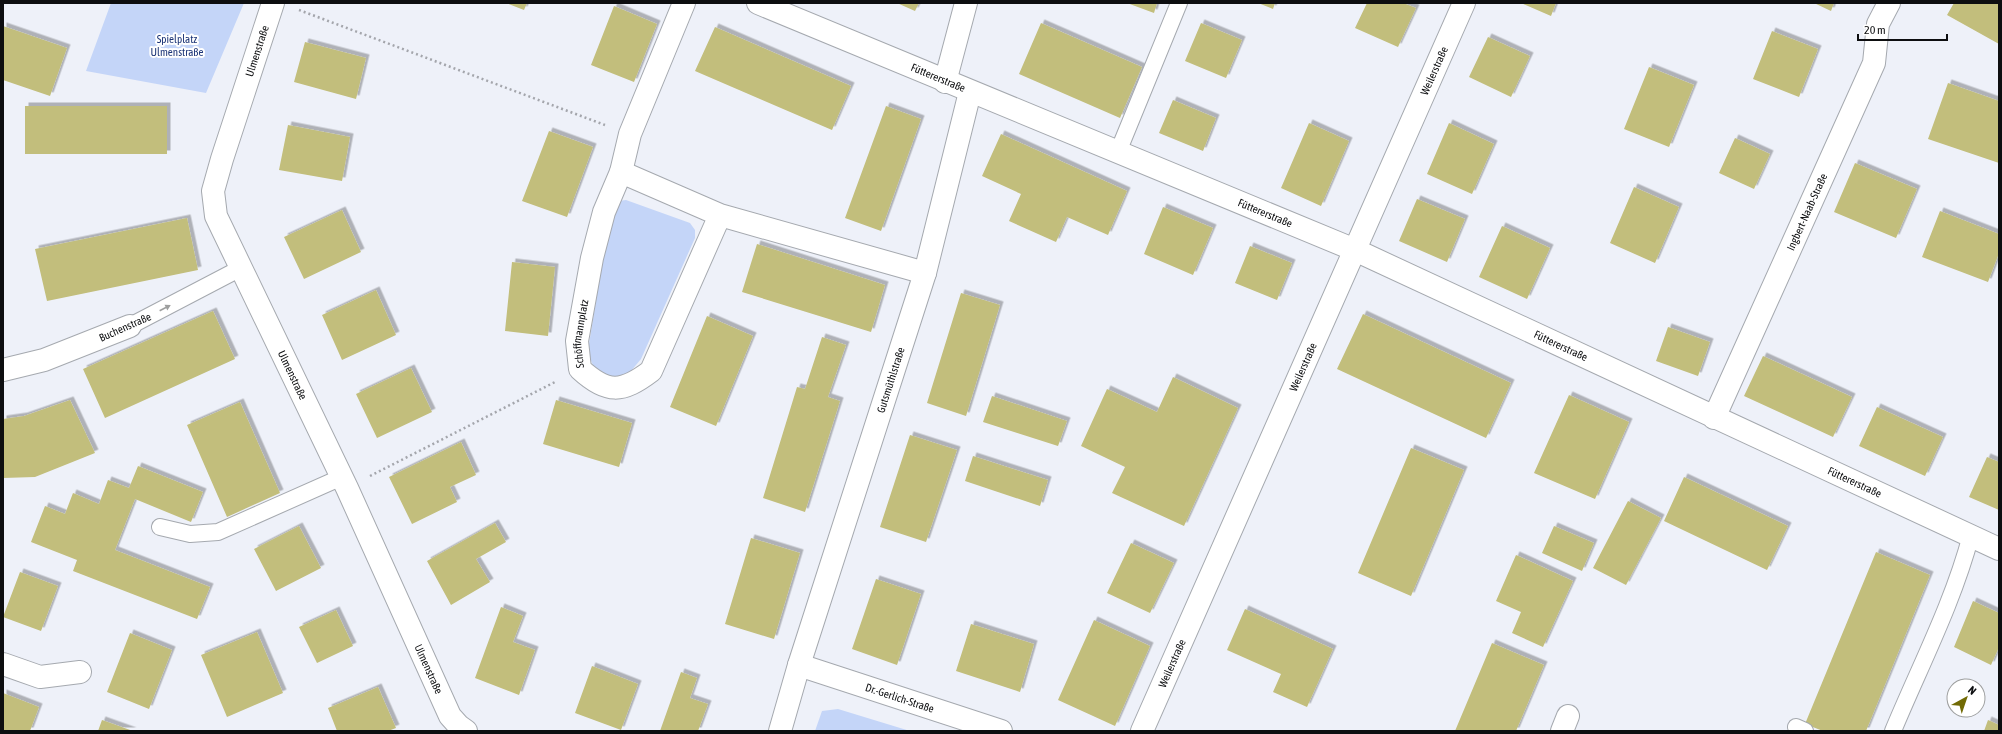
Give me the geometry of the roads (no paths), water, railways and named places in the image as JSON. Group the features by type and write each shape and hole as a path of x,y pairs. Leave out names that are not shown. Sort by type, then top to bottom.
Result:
{"street":[{"name":"Ulmenstraße","path":"273,3 213,191 216,216 344,482 450,716 466,731"},
{"name":"Schöffmannplatz","path":"684,3 630,134 621,172 604,212 592,258 577,341 580,369 595,383 617,388 636,382 651,371 720,215"},
{"name":"Füttererstraße","path":"758,3 945,82 1355,250 1999,549"},
{"path":"945,82 966,3"},
{"name":"Weilerstraße","path":"1142,731 1464,3"},
{"name":"Ingbert-Naab-Straße","path":"1714,418 1874,63 1878,24 1889,3"},
{"name":"Gutsmüthlstraße","path":"780,731 798,665 925,273 970,92"},
{"path":"621,172 720,215 925,273"},
{"name":"Buchenstraße","path":"3,370 44,360 130,326"},
{"path":"3,664 40,677 80,672"},
{"name":"Dr.-Gerlich-Straße","path":"798,665 1001,731"}],"lane":[{"path":"1118,152 1179,3"},
{"name":"Buchenstraße","path":"130,326 241,268"},
{"path":"160,527 190,534 218,532 344,482"},
{"path":"1893,731 1952,594 1962,568 1971,535"}],"park label":[{"name":"Spielplatz Ulmenstraße","path":"177,45"}]}
